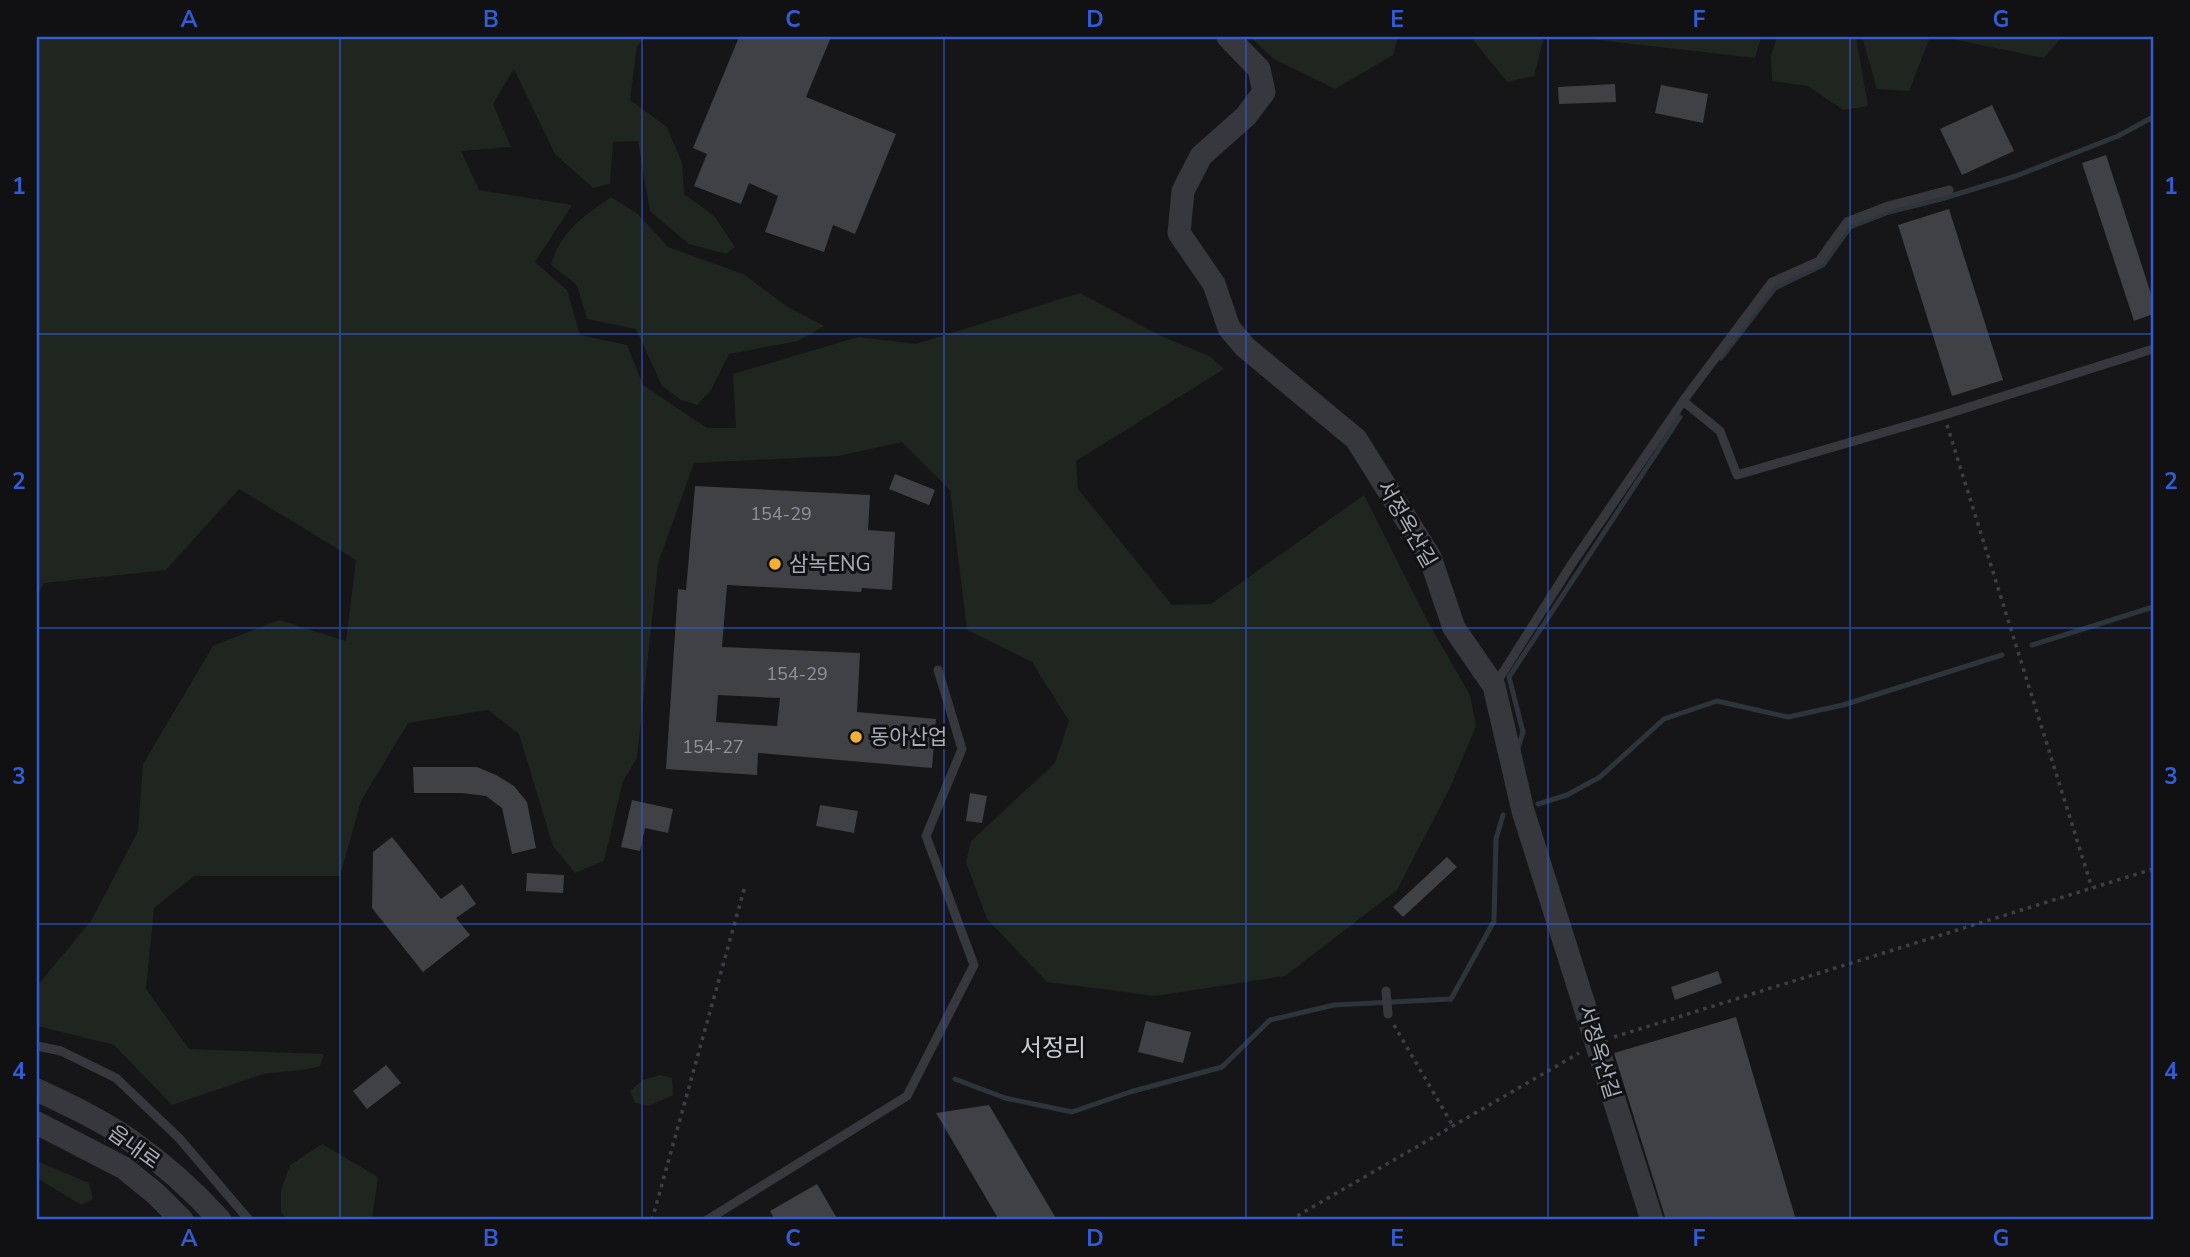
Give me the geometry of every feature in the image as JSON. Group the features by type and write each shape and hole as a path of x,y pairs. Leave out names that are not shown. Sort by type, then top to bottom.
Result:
{"street":[{"name":"서정옥산길","path":"1228,37 1259,69 1264,92 1246,116 1201,156 1183,191 1179,233 1214,284 1229,328 1245,347 1356,439 1430,557 1454,628 1494,687 1523,811 1652,1220"},
{"name":"읍내로","path":"37,1090 127,1138 177,1179 220,1220"},
{"name":"읍내로","path":"37,1124 124,1168 182,1220"}],"lane":[{"path":"1494,687 1573,562 1683,401 1772,282 1818,261 1846,222 1888,206 1949,190"},
{"path":"1683,401 1720,431 1737,474 1944,415 2153,349"},
{"path":"707,1220 908,1096 974,965 926,836 962,749 938,670"},
{"path":"1386,991 1388,1014"},
{"path":"37,1046 61,1051 116,1078 179,1138 249,1220"}],"path":[{"path":"1944,415 2092,888"},
{"path":"1290,1220 1596,1043 2153,869"},
{"path":"652,1220 746,886"},
{"path":"1388,1014 1453,1126"}],"shaded area":[{"path":"37,37 646,37 637,46 630,100 667,127 682,163 684,194 714,216 735,247 726,254 689,244 650,211 638,141 613,142 610,184 593,188 555,154 514,69 493,104 511,147 461,151 479,190 572,205 535,262 567,290 580,335 627,345 643,385 707,428 736,428 733,374 858,337 916,344 1080,293 1159,335 1211,357 1224,369 1076,461 1078,489 1172,605 1211,604 1364,495 1428,622 1470,695 1476,726 1450,788 1397,890 1285,976 1155,996 1047,982 987,919 966,862 971,841 1055,763 1069,721 1032,662 967,630 950,490 902,442 838,456 694,463 658,563 637,758 623,781 604,861 575,873 553,846 519,734 488,710 408,723 361,801 340,876 194,876 154,908 146,989 189,1049 324,1054 320,1066 263,1074 172,1105 114,1045 37,1026 37,986 91,921 138,831 143,764 213,646 279,620 346,641 356,560 239,489 166,570 44,583 37,596"},
{"path":"1250,37 1398,37 1393,55 1335,89 1274,59"},
{"path":"1471,37 1544,37 1534,76 1507,82"},
{"path":"1572,37 1761,37 1755,58"},
{"path":"1777,37 1856,37 1868,106 1843,110 1808,86 1772,81 1771,56"},
{"path":"1862,37 1930,37 1909,91 1877,89"},
{"path":"1943,37 2062,37 2044,58"},
{"path":"611,197 638,214 668,247 743,274 788,307 824,326 798,341 729,354 711,390 697,405 681,400 662,386 636,329 587,319 577,285 551,265 560,243 574,226"},
{"path":"660,1075 672,1078 673,1095 649,1106 635,1103 630,1091 643,1080"},
{"path":"322,1144 378,1177 372,1220 288,1220 281,1212 281,1190 290,1165"},
{"path":"37,1161 89,1183 93,1199 81,1205 37,1178"}],"building":[{"path":"739,37 831,37 806,97 896,134 855,234 833,225 824,252 765,232 778,196 749,183 741,204 694,186 707,154 693,148"},
{"path":"1615,84 1616,102 1559,104 1558,87"},
{"path":"1661,85 1708,94 1703,123 1655,113"},
{"path":"1992,105 2014,151 1962,175 1940,129"},
{"path":"2106,155 2153,300 2153,314 2134,321 2082,163"},
{"path":"1949,209 2003,380 1952,396 1898,225"},
{"path":"895,474 935,490 929,505 889,489"},
{"path":"695,486 870,495 868,530 895,532 892,590 862,588 861,592 727,585 722,647 860,653 857,712 936,719 932,768 758,753 757,775 666,769 678,589 686,590","holes":["718,695 780,698 777,726 716,722"]},
{"path":"413,767 477,767 514,786 527,802 536,848 512,854 502,808 486,796 414,793"},
{"path":"970,793 987,796 982,823 966,821"},
{"path":"632,800 673,809 668,833 645,828 640,851 621,847"},
{"path":"820,805 858,811 854,833 816,826"},
{"path":"392,837 441,899 462,884 476,904 456,918 470,935 423,972 372,908 373,852"},
{"path":"1447,857 1457,867 1403,917 1393,907"},
{"path":"527,873 564,875 563,893 526,891"},
{"path":"1718,971 1722,983 1675,1000 1671,987"},
{"path":"1736,1017 1796,1220 1666,1220 1614,1053"},
{"path":"1146,1021 1191,1032 1183,1063 1138,1052"},
{"path":"386,1065 401,1083 367,1109 353,1091"},
{"path":"989,1105 1057,1220 999,1220 936,1113"},
{"path":"817,1184 838,1220 775,1220 770,1211"}],"waterway":[{"path":"1721,358 1775,288 1823,265 1850,227 1889,212 2016,176 2118,136 2153,117"},
{"path":"1518,748 1523,732 1509,677 1680,417"},
{"path":"2032,645 2153,607"},
{"path":"1538,804 1567,795 1600,777 1664,719 1717,701 1788,717 1843,705 2002,655"},
{"path":"955,1079 1005,1098 1072,1112 1130,1092 1222,1067 1270,1020 1334,1005 1451,999 1494,921 1496,839 1503,815"}],"place":[{"name":"삼녹ENG","path":"775,564"},
{"name":"동아산업","path":"856,737"}],"district":[{"name":"서정리","path":"1053,1048"}]}
